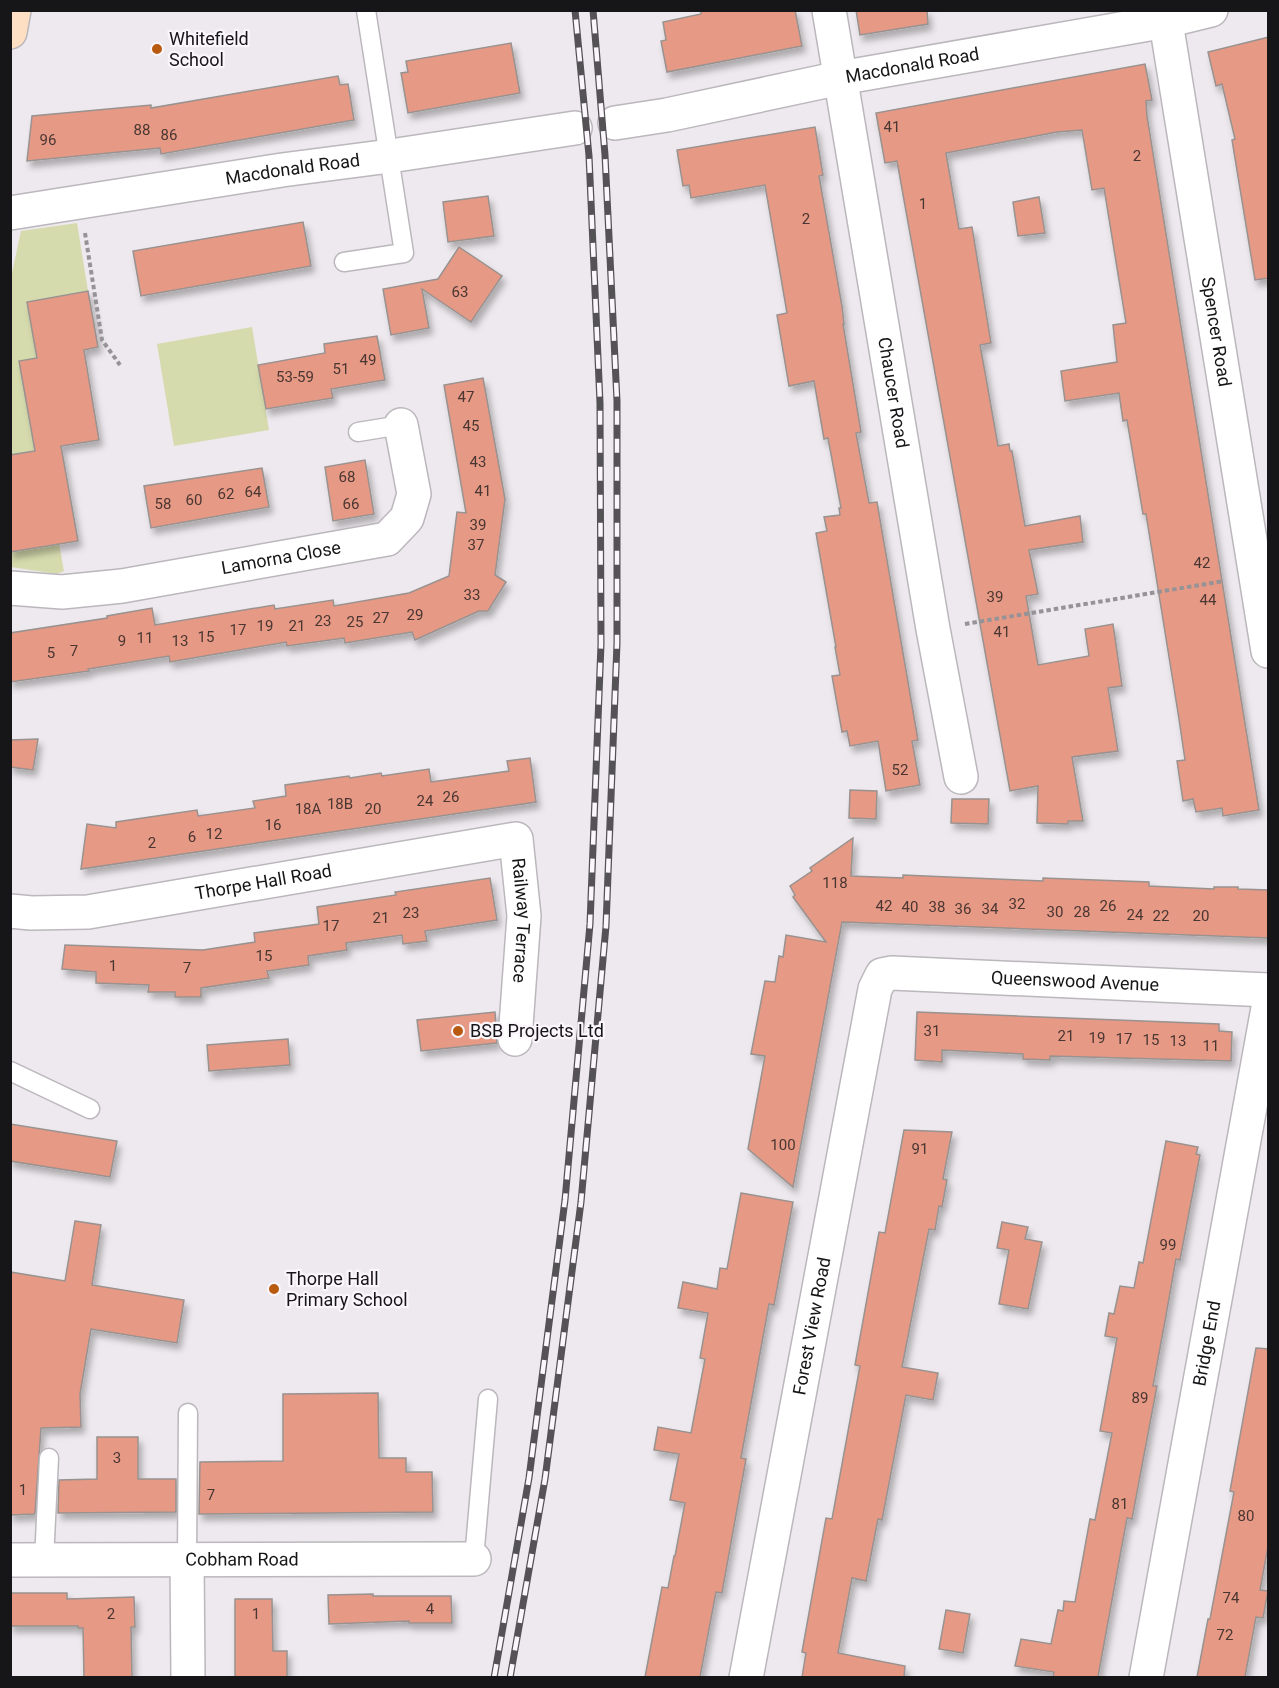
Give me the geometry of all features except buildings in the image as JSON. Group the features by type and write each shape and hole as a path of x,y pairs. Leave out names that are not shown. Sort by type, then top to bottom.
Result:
{"street":[{"path":"10,32 14,10"},
{"name":"Chaucer Road","path":"829,10 933,629 961,777"},
{"name":"Macdonald Road","path":"615,123 668,115 840,78 1165,16 1211,10"},
{"name":"Spencer Road","path":"1165,16 1269,651"},
{"name":"Macdonald Road","path":"10,213 282,170 575,128"},
{"name":"Lamorna Close","path":"10,588 62,592 122,586 387,539 407,518 414,494 401,425"},
{"name":"Thorpe Hall Road","path":"10,911 87,912 516,839"},
{"name":"Railway Terrace","path":"515,1039 524,916 516,839"},
{"name":"Queenswood Avenue","path":"882,975 892,973 1269,990"},
{"name":"Forest View Road","path":"746,1677 875,988 882,975"},
{"name":"Bridge End","path":"1146,1677 1269,1008"},
{"name":"Cobham Road","path":"10,1560 474,1559"},
{"path":"187,1560 188,1677"}],"lane":[{"path":"344,262 404,253 366,10"},
{"name":"Lamorna Close","path":"358,432 401,425"},
{"path":"10,1071 90,1109"},
{"path":"474,1559 488,1399"},
{"path":"187,1560 188,1413"},
{"path":"44,1560 49,1458"}],"path":[{"path":"80,202 102,340 120,365"},
{"path":"933,629 1257,575"}],"green space":[{"path":"77,223 88,291 28,302 37,358 19,361 35,451 11,455 10,282 21,231"},
{"path":"252,327 269,430 174,446 157,344"},
{"path":"59,544 64,571 57,574 11,567 11,552"}],"railway":[{"path":"494,1678 529,1478 565,1200 590,924 601,644 600,403 589,156 575,10"},
{"path":"510,1678 545,1479 581,1202 606,926 617,643 617,401 605,155 593,10"}],"place":[{"name":"Whitefield School","path":"157,49"},
{"name":"BSB Projects Ltd","path":"458,1031"},
{"name":"Thorpe Hall Primary School","path":"274,1289"}]}
